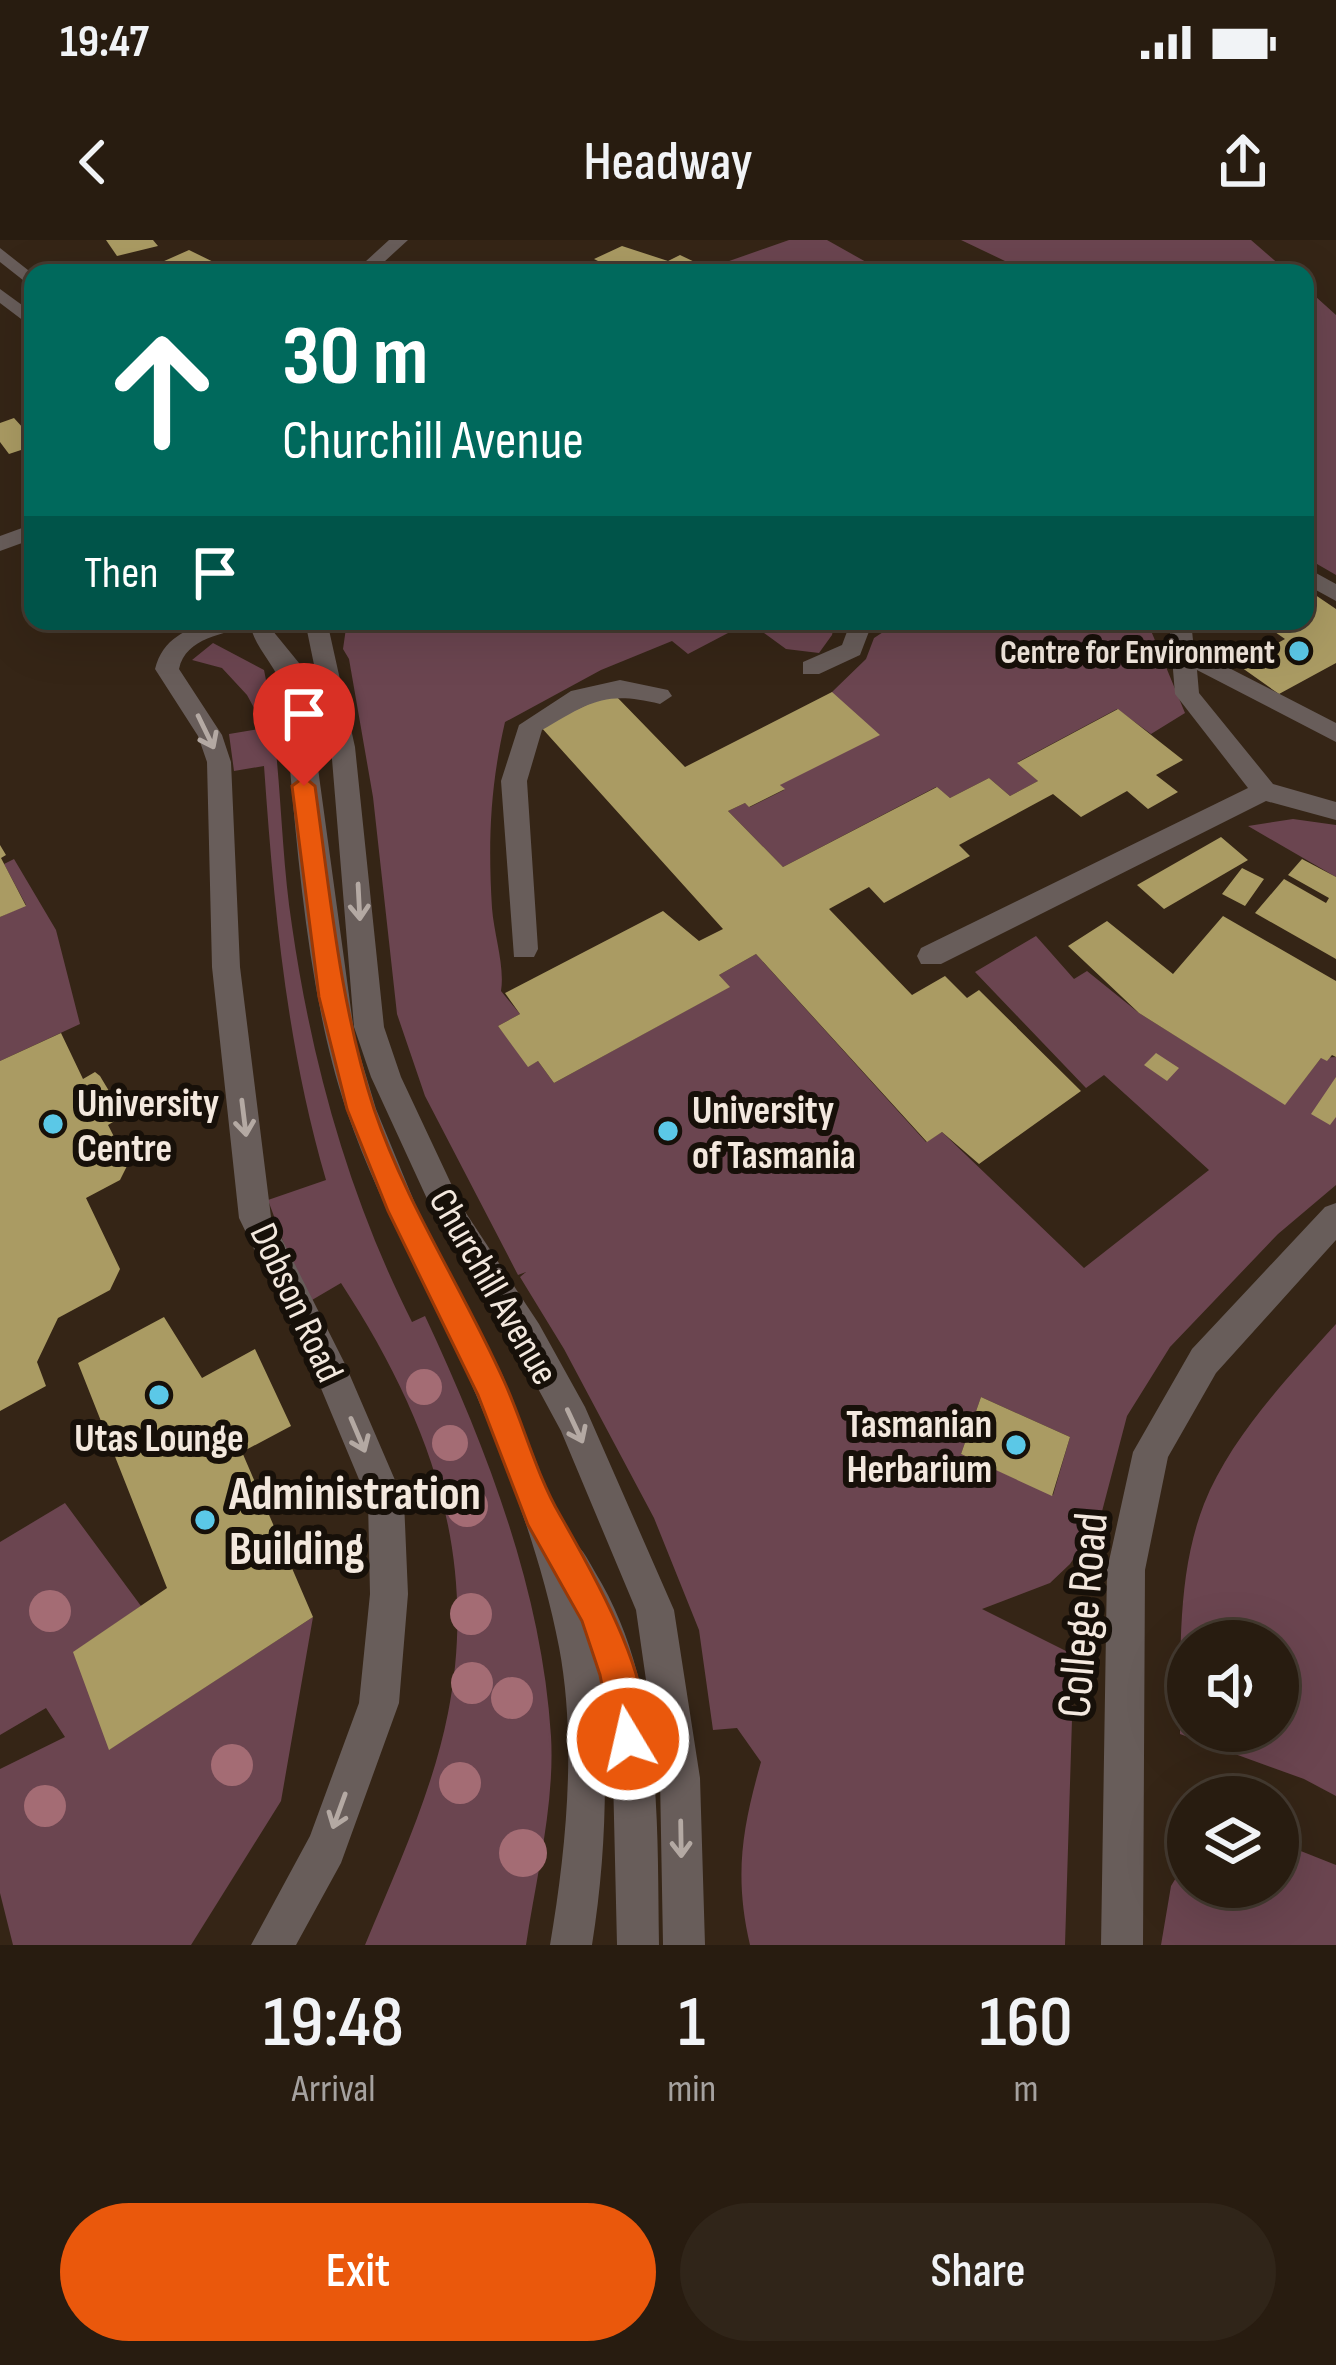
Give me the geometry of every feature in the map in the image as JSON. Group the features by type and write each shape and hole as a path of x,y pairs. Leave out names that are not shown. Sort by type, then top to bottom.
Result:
{"street":[{"path":"372,264 399,240"},
{"path":"0,253 24,275"},
{"path":"0,294 8,309"},
{"name":"Dobson Road","path":"183,630 166,669 210,735 219,762 226,967 255,1218 333,1376 386,1501 389,1594 379,1703 326,1848 272,1945"},
{"name":"Churchill Avenue","path":"255,630 287,663 295,688 332,997 361,1109 402,1211 491,1388 540,1513 579,1649 588,1779 582,1878 571,1945"},
{"name":"Churchill Avenue","path":"314,630 343,747 369,1027 386,1077 451,1217 527,1335 573,1419 655,1610 680,1778 684,1945"},
{"path":"811,668 852,650 859,630"},
{"path":"1181,630 1187,694 1264,790 1336,811"},
{"path":"1184,654 1336,733"},
{"path":"524,949 514,781 531,725 595,690 616,684 660,696"},
{"path":"931,956 1264,790"},
{"name":"College Road","path":"1122,1945 1126,1570 1151,1451 1204,1361 1336,1217"},
{"path":"540,1513 597,1613 617,1675 633,1771 638,1945"}],"shaded area":[{"path":"789,240 827,240 870,264 721,264"},
{"path":"961,240 1251,240 1279,264 1004,264"},
{"path":"1314,295 1336,315 1336,575 1314,562"},
{"path":"346,630 734,630 688,654 672,641 601,670 505,722 491,815 492,908 501,991 520,1014 498,1026 529,1066 538,1061 554,1083 729,987 719,975 756,954 926,1142 942,1132 1084,1268 1209,1170 1104,1075 1086,1088 975,972 1036,936 1074,979 1087,971 1139,1013 1285,1104 1321,1058 1336,1057 1336,1185 1278,1234 1170,1347 1127,1416 1100,1519 1070,1564 1050,1583 982,1609 1074,1655 1065,1945 750,1945 742,1897 742,1853 761,1762 737,1728 713,1730 699,1630 654,1518 520,1277 526,1272 518,1275 425,1096 397,1014 373,797 349,659 343,649","holes":["981,1397 1070,1437 1053,1495 961,1454"]},
{"path":"760,630 833,630 819,653 786,649"},
{"path":"886,630 1151,630 1185,713 1151,734 1117,709 1018,762 1038,781 1010,796 989,778 950,798 936,787 783,867 728,811 745,803 750,807 784,790 780,785 832,692 866,659 874,638"},
{"path":"213,643 264,670 292,926 310,1029 336,1129 390,1275 412,1322 425,1316 469,1416 508,1520 536,1627 546,1681 551,1762 526,1945 365,1945 423,1802 448,1713 456,1654 451,1541 421,1435 372,1333 341,1283 312,1300 304,1298 268,1200 326,1180 291,1026 264,766 234,771 229,734 265,728 247,695 222,668 192,660"},
{"path":"1293,819 1336,825 1336,877 1248,826"},
{"path":"14,859 56,930 80,1024 0,1061 0,917 26,905 4,864"},
{"path":"1336,1324 1336,1796 1299,1776 1230,1752 1299,1752 1299,1620 1182,1620 1189,1560 1204,1504 1229,1455 1280,1386"},
{"path":"65,1503 141,1606 74,1652 110,1749 313,1617 281,1801 191,1945 13,1945 0,1893 0,1769 65,1737 46,1708 0,1735 0,1542"},
{"path":"1299,1850 1336,1865 1336,1945 1161,1945 1167,1908 1299,1908"}],"building":[{"path":"106,240 153,240 158,246 117,256"},
{"path":"622,246 668,261 680,255 699,264 604,264 594,259"},
{"path":"189,250 218,264 166,264 162,262"},
{"path":"14,418 24,429 24,449 9,454 0,442 0,423"},
{"name":"Centre for Environment","path":"1314,594 1336,609 1336,663 1279,694 1238,665 1285,639 1272,630 1314,630"},
{"path":"832,692 880,735 780,785 785,789 749,807 745,803 728,811 783,867 937,787 950,798 989,778 1010,796 1038,781 1017,763 1118,709 1183,760 1156,775 1178,792 1148,809 1127,791 1081,817 1053,794 959,845 970,856 884,903 869,887 829,909 912,995 945,976 967,998 979,990 1081,1091 979,1164 942,1132 927,1142 756,954 719,975 730,987 554,1083 538,1061 528,1067 498,1026 520,1014 505,993 663,911 699,941 723,929 540,726 613,693 685,767"},
{"path":"1221,837 1248,860 1164,909 1137,885"},
{"path":"0,845 6,855 1,858 26,906 0,917"},
{"path":"1302,859 1336,877 1336,959 1255,913 1284,879 1326,903 1329,898 1288,875"},
{"path":"1242,868 1264,879 1245,906 1222,894"},
{"path":"1223,916 1336,981 1336,1057 1321,1058 1285,1105 1139,1013 1068,946 1107,921 1173,974"},
{"path":"61,1033 83,1079 95,1072 118,1106 118,1119 108,1125 128,1164 120,1180 86,1198 120,1269 110,1290 58,1318 37,1362 46,1386 0,1411 0,1061"},
{"path":"1156,1053 1179,1068 1167,1081 1144,1065"},
{"path":"1336,1077 1336,1117 1330,1125 1311,1114"},
{"name":"Administration Building","path":"164,1317 202,1378 255,1349 291,1426 242,1452 313,1617 109,1750 73,1652 167,1588 78,1363"},
{"name":"Tasmanian Herbarium","path":"981,1397 1070,1437 1052,1496 961,1454"}],"place":[{"name":"Centre for Environment","path":"1299,651"},
{"name":"University Centre","path":"53,1124"},
{"name":"University of Tasmania","path":"668,1131"},
{"name":"Utas Lounge","path":"159,1395"},
{"name":"Tasmanian Herbarium","path":"1016,1445"},
{"name":"Administration Building","path":"205,1520"}],"route":[{"path":"304,786 332,997 361,1109 402,1211 491,1388 540,1513 597,1613 617,1675 628,1739"}]}
